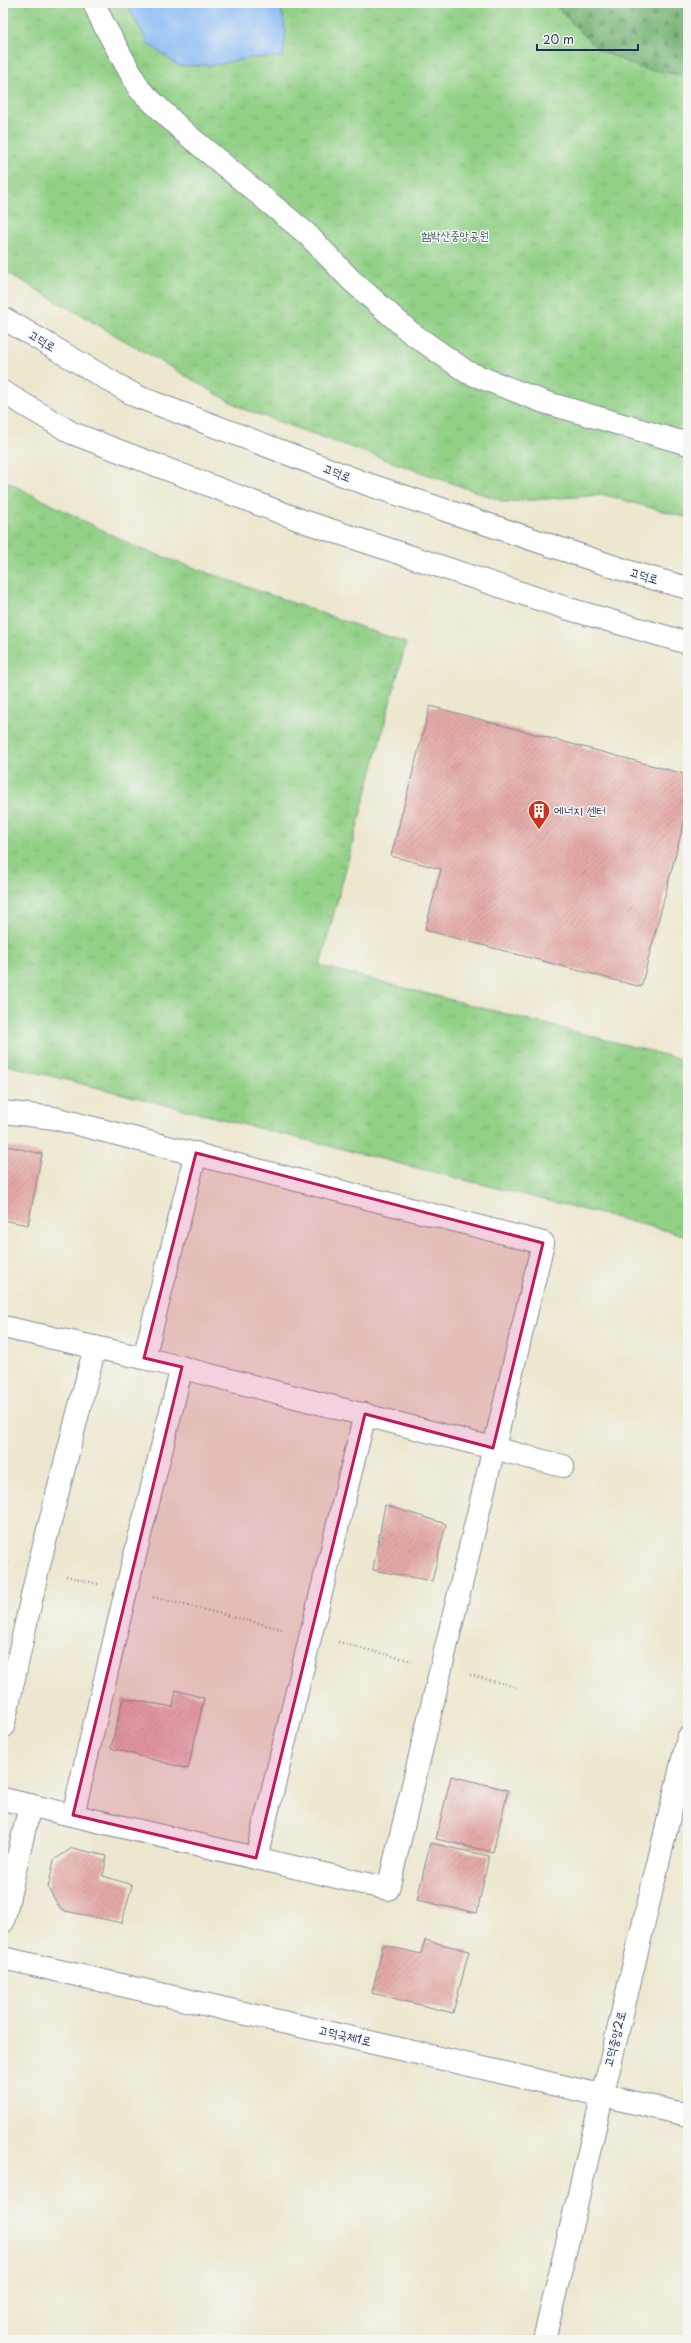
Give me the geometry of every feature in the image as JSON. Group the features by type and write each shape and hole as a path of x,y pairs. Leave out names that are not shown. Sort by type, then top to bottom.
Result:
{"street":[{"path":"94,3 103,23 140,90 184,132 307,234 351,280 410,332 467,372 544,402 688,444"},
{"name":"고덕로","path":"3,318 136,396 367,484 633,573 688,588"},
{"path":"3,392 72,433 303,521 569,610 688,643"},
{"path":"3,1112 54,1118 196,1153 543,1244 388,1889 3,1799"},
{"path":"144,1358 196,1153"},
{"path":"3,1326 182,1367 563,1466"},
{"path":"3,1727 38,1569 95,1347"},
{"path":"74,1815 126,1591 182,1367"},
{"path":"256,1858 365,1414"},
{"name":"고덕중앙2로","path":"544,2340 688,1738"},
{"path":"3,1922 30,1805"},
{"name":"고덕국제1로","path":"3,1958 688,2115"}],"path":[{"path":"3,1561 517,1687"}],"highlighted area":[{"path":"196,1153 543,1243 493,1448 365,1414 256,1858 73,1815 182,1367 144,1358"}],"green space":[{"name":"함박산중앙공원","path":"3,3 688,3 688,518 605,495 505,502 243,409 3,270"},
{"path":"553,3 688,3 688,76 640,68 597,49"},
{"path":"3,480 138,548 406,643 320,966 688,1061 688,1236 3,1064"}],"water":[{"path":"126,3 280,3 286,33 283,57 250,58 213,65 179,66 148,43"}],"building":[{"name":"에너지 센터","path":"430,706 688,775 688,807 641,987 425,930 441,869 391,856"},
{"path":"3,1145 42,1154 28,1225 3,1220"},
{"path":"385,1505 446,1524 432,1581 373,1570"},
{"path":"176,1690 204,1698 188,1769 111,1748 123,1698 173,1707"},
{"path":"451,1776 508,1790 493,1852 436,1839"},
{"path":"430,1843 489,1856 477,1913 417,1900"},
{"path":"72,1848 107,1856 103,1876 132,1885 122,1923 61,1910 48,1888 54,1860"},
{"path":"425,1940 469,1951 453,2013 372,1993 383,1945 421,1954"}],"place":[{"name":"에너지 센터","path":"539,830"}]}
